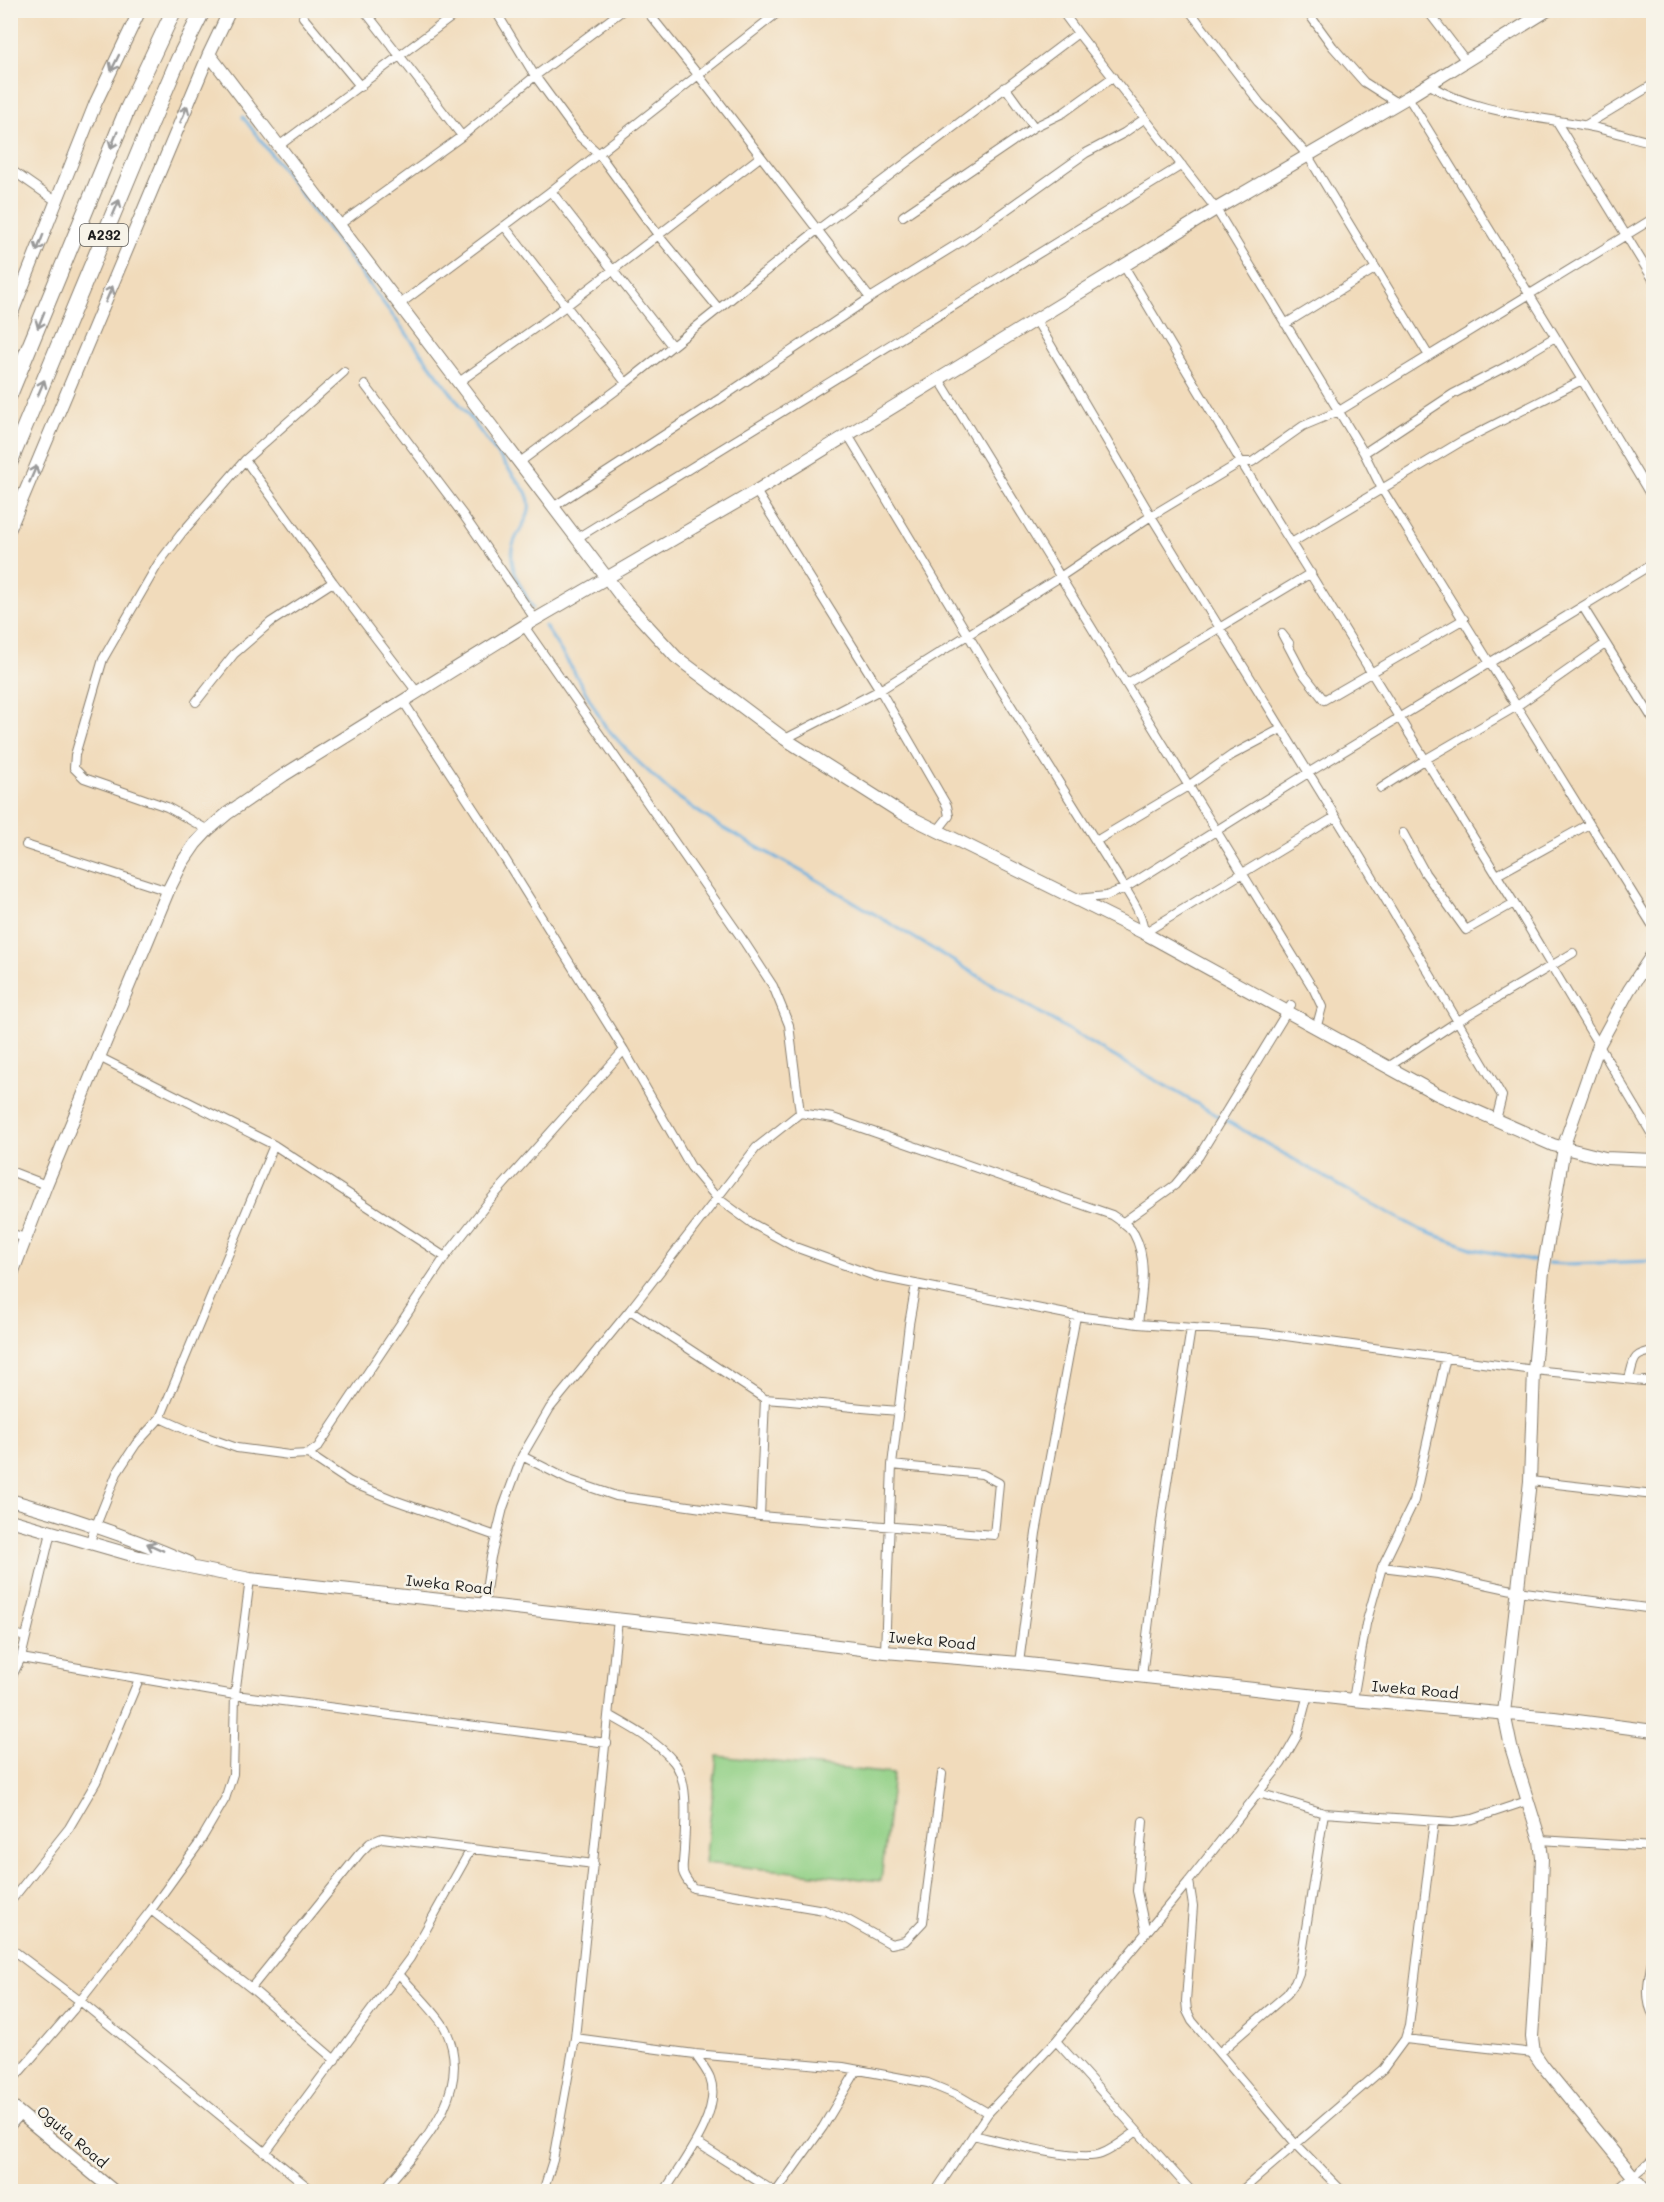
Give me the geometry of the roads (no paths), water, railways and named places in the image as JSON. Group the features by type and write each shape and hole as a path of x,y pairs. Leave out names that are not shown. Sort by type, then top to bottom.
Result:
{"highway":[{"name":"A232","path":"10,394 127,110 174,10"},
{"name":"A232","path":"10,462 150,126 202,10"}],"street":[{"path":"10,318 96,102 140,10"},
{"path":"10,528 230,10"},
{"path":"364,10 462,136"},
{"path":"280,146 461,10"},
{"path":"495,10 535,76 579,136 599,154 658,235 719,309"},
{"path":"339,225 462,136 535,76 623,10"},
{"path":"646,10 870,298"},
{"path":"400,304 599,154 781,10"},
{"path":"1061,10 1216,210 1364,453 1382,489 1653,928"},
{"path":"1189,10 1260,104 1308,156 1429,356"},
{"path":"1306,10 1333,47 1364,82 1402,100 1530,294 1653,501"},
{"path":"1427,10 1466,61"},
{"path":"10,1279 46,1185 168,891 182,863 195,844 228,813 284,775 529,622 756,491 1548,10"},
{"path":"303,17 361,87"},
{"path":"520,462 626,383 816,231 1078,33"},
{"path":"210,54 606,577 676,657 785,740 900,812 1144,933 1289,1009 1316,1029 1437,1094 1565,1149 1605,1158 1651,1158"},
{"path":"903,216 1034,127 1062,114 1113,77"},
{"path":"1428,84 1455,99 1556,121 1586,125 1653,143"},
{"path":"1586,125 1653,84"},
{"path":"1005,87 1034,127"},
{"path":"553,507 870,298 964,240 1086,153 1124,133 1144,119"},
{"path":"1556,121 1653,281"},
{"path":"459,382 566,306 760,157"},
{"path":"577,538 1182,165"},
{"path":"10,169 56,201"},
{"path":"551,191 672,346"},
{"path":"785,740 880,690 1060,577 1151,516 1241,462 1252,462 1303,426 1339,411 1653,218"},
{"path":"505,226 626,383"},
{"path":"1124,266 1241,462 1293,542 1514,903 1653,1138"},
{"path":"1285,324 1376,268"},
{"path":"1036,320 1151,516 1502,1096 1496,1120"},
{"path":"1364,453 1453,394 1556,337"},
{"path":"208,830 167,807 84,778 74,768 75,754 104,659 158,564 245,460 344,372"},
{"path":"939,379 1322,1007 1316,1029"},
{"path":"1293,542 1462,441 1582,380"},
{"path":"365,385 464,516 529,622 772,986 789,1025 800,1113"},
{"path":"848,435 1000,688 1125,888 1138,910 1144,933"},
{"path":"245,460 333,582 417,692"},
{"path":"756,491 880,690 947,806 949,816 938,830"},
{"path":"1073,899 1106,896 1125,888 1308,773 1653,563"},
{"path":"1126,684 1219,626 1311,573"},
{"path":"196,702 234,654 271,622 333,582"},
{"path":"1583,607 1653,721"},
{"path":"1289,643 1282,634 1302,672 1324,700 1464,619"},
{"path":"1381,788 1517,706 1605,644"},
{"path":"403,701 624,1050 691,1167 716,1197 753,1224 795,1247 876,1276 1076,1316 1138,1324 1264,1333 1534,1370 1653,1382"},
{"path":"1096,841 1188,786 1232,755 1281,729"},
{"path":"1144,933 1335,817"},
{"path":"1497,875 1589,824"},
{"path":"1402,833 1425,873 1466,930 1514,903"},
{"path":"26,845 168,891"},
{"path":"1646,2192 1534,2053 1532,2037 1542,1858 1540,1840 1511,1747 1504,1713 1530,1481 1534,1370 1543,1271 1565,1149 1599,1045 1653,952"},
{"path":"1388,1067 1458,1021 1574,953"},
{"path":"1122,1223 1175,1185 1199,1156 1289,1009"},
{"path":"160,1418 237,1448 289,1455 308,1454 318,1447 445,1257 490,1200 624,1050"},
{"path":"99,1057 274,1145 445,1257"},
{"path":"484,1604 503,1508 522,1456 550,1408 630,1310 756,1148 800,1113 834,1118 1112,1215 1133,1232 1140,1252 1143,1273 1138,1324"},
{"path":"88,1543 117,1473 136,1444 160,1418 274,1145"},
{"path":"10,1171 46,1185"},
{"path":"10,1233 25,1238"},
{"path":"885,1652 892,1465 916,1284"},
{"path":"630,1310 765,1399 899,1411"},
{"path":"1019,1663 1036,1533 1076,1316"},
{"path":"1142,1676 1163,1508 1191,1328"},
{"path":"1629,1379 1634,1358 1639,1354 1653,1351"},
{"path":"1353,1700 1366,1624 1382,1567 1414,1501 1446,1357"},
{"path":"760,1516 765,1399"},
{"path":"308,1454 350,1482 496,1536"},
{"path":"522,1456 569,1480 616,1496 760,1516 994,1535 999,1483 982,1474 892,1465"},
{"path":"1530,1481 1653,1495"},
{"path":"10,1493 34,1507"},
{"path":"10,1500 95,1524 208,1571"},
{"path":"10,1520 140,1557 208,1571"},
{"path":"10,1530 32,1526"},
{"path":"10,1680 21,1658 51,1532"},
{"path":"1382,1567 1438,1574 1517,1591 1653,1609"},
{"name":"Iweka Road","path":"208,1571 250,1579 618,1619 885,1652 1019,1663 1353,1700 1504,1713 1653,1731"},
{"path":"10,2083 80,2001 151,1910 198,1845 227,1793 233,1774 235,1695 250,1579"},
{"path":"543,2192 553,2160 575,2038 618,1619"},
{"path":"10,1633 26,1636"},
{"path":"21,1658 235,1695 607,1743"},
{"path":"10,1902 69,1828 96,1782 139,1679"},
{"path":"935,2192 988,2113 1056,2041 1189,1881 1281,1764 1297,1736 1308,1694"},
{"path":"609,1715 648,1737 674,1762 679,1771 683,1781 685,1820 683,1871 686,1880 693,1888 824,1910 849,1920 891,1944 905,1941 923,1922 942,1774"},
{"path":"1259,1793 1324,1813 1453,1822 1473,1819 1527,1801"},
{"path":"1219,2053 1287,1994 1295,1983 1299,1973 1324,1813"},
{"path":"1143,1821 1137,1891 1146,1933"},
{"path":"1240,2192 1383,2069 1405,2039 1434,1821"},
{"path":"251,1988 360,1853 370,1844 382,1838 594,1864"},
{"path":"1540,1840 1653,1847"},
{"path":"265,2153 410,1958 471,1849"},
{"path":"1189,1881 1194,1906 1186,2001 1187,2011 1192,2021 1296,2144 1338,2187 1347,2192"},
{"path":"151,1910 251,1988 335,2060"},
{"path":"10,1947 80,2001 314,2192"},
{"path":"1653,1949 1647,1998 1653,2016"},
{"path":"382,2192 431,2133 443,2113 451,2089 454,2058 446,2029 399,1974"},
{"path":"575,2038 695,2054 857,2070 928,2083 988,2113"},
{"path":"1405,2039 1534,2053"},
{"path":"1056,2041 1192,2192"},
{"path":"664,2192 696,2142 708,2115 713,2091 710,2078 695,2054"},
{"path":"696,2142 776,2192 823,2127 857,2070"},
{"name":"Oguta Road","path":"10,2105 115,2192"},
{"path":"10,2127 21,2114"},
{"path":"973,2135 1054,2153 1092,2156 1102,2154 1137,2132"},
{"path":"1614,2192 1653,2159"}],"waterway":[{"path":"243,117 526,492 529,501 528,516 514,542 512,558 518,581 533,608"},
{"path":"545,626 605,726 636,760 673,794 719,826 819,881 1089,1042 1421,1230 1474,1249 1541,1262"},
{"path":"1548,1263 1654,1261"}]}
